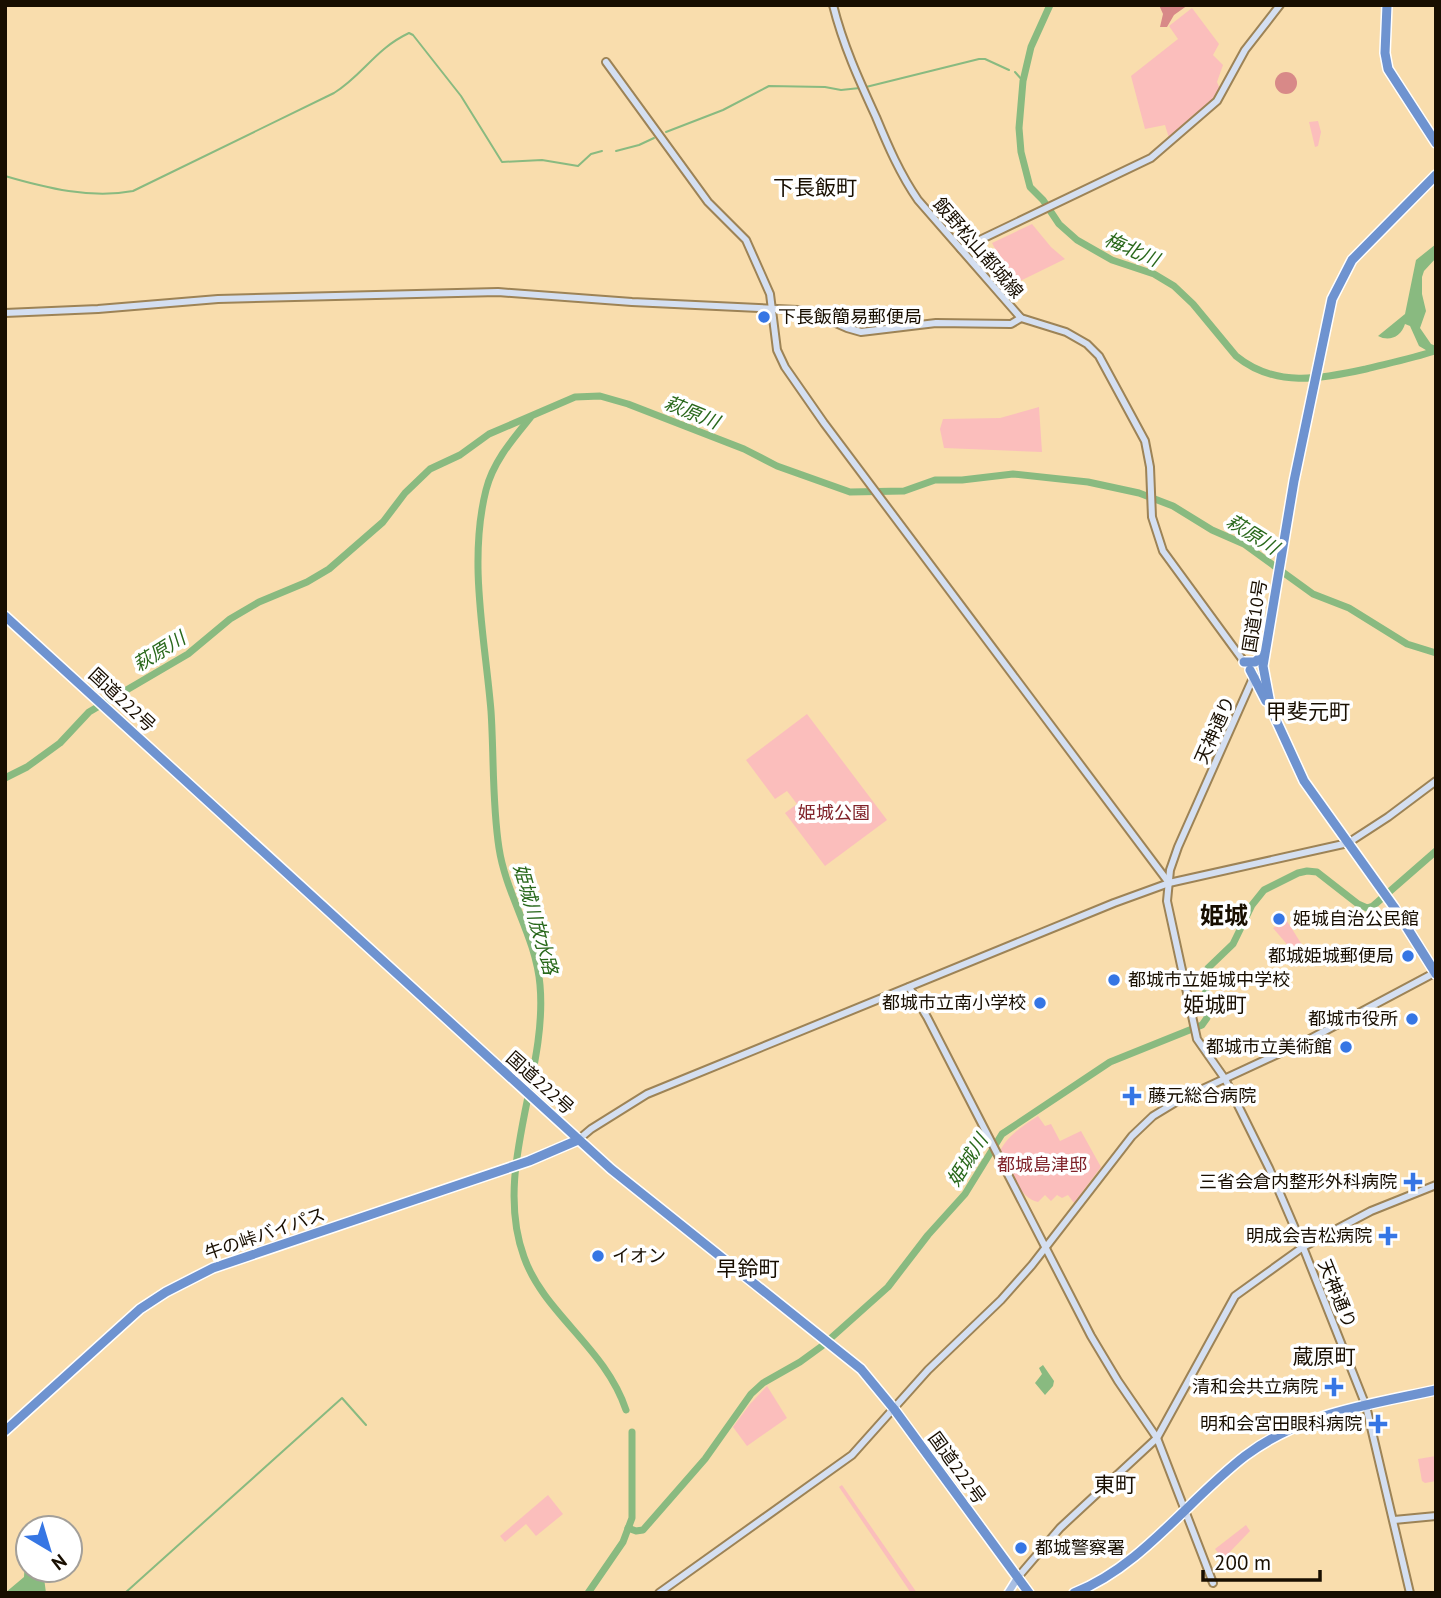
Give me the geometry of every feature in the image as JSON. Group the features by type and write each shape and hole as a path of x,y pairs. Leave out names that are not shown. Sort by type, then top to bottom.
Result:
{"highway":[{"path":"1387,5 1385,53 1388,69 1436,143"},
{"name":"国道10号","path":"1435,973 1384,894 1304,781 1271,709 1264,673 1264,655 1283,544 1332,299 1344,273 1364,246 1436,175"},
{"name":"国道222号","path":"5,616 578,1140 868,1377 1029,1593"},
{"path":"1244,662 1255,662 1264,655"},
{"path":"1252,674 1271,709"},
{"path":"1248,691 1260,691"},
{"path":"562,1148 565,1139 564,1125"},
{"name":"牛の峠バイパス","path":"5,1432 140,1309 213,1268 529,1161 578,1140"},
{"path":"80,1362 87,1371"},
{"path":"1074,1593 1092,1586 1120,1567 1245,1456 1279,1434 1312,1418 1436,1390"}],"main road":[{"path":"1008,1593 1018,1577"}],"street":[{"name":"飯野松山都城線","path":"833,5 845,48 905,181 929,214 1021,318 1029,323 1066,332 1091,347 1108,370 1145,441 1150,467 1154,530 1168,561 1252,674"},
{"path":"961,249 1151,158 1207,112 1223,93 1250,42 1280,5"},
{"path":"606,62 708,202 746,240 770,294 777,351 785,367 1169,883"},
{"path":"5,313 230,299 498,292 807,311 861,332 936,323 1011,324 1021,318"},
{"path":"1252,674 1264,673"},
{"name":"天神通り","path":"1252,674 1248,691 1170,870 1167,901 1170,920 1195,1029 1203,1049 1225,1079 1270,1171 1366,1406 1410,1593"},
{"path":"578,1140 647,1094 1013,943 1169,883 1348,844 1436,781"},
{"path":"659,1593 828,1474 866,1441 953,1345 1001,1300 1046,1248 1140,1126 1164,1108 1308,1040 1435,973"},
{"path":"909,987 1100,1352 1157,1437 1213,1583"},
{"path":"1018,1577 1060,1528 1157,1437 1235,1296 1303,1247 1371,1211 1436,1185"},
{"path":"1394,1520 1436,1516"}],"green space":[{"path":"1192,8 1219,44 1213,55 1223,65 1217,82 1220,89 1211,102 1169,138 1165,125 1145,129 1131,76 1178,39 1169,26"},
{"path":"1318,121 1321,132 1318,146 1315,147 1309,122"},
{"path":"1032,224 1065,259 1014,284 992,243"},
{"path":"1039,407 1042,452 944,448 940,429 943,419 1000,418"},
{"name":"姫城公園","path":"807,714 887,820 825,866 785,813 797,804 787,791 775,799 746,760"},
{"path":"1287,921 1304,948 1291,949 1273,928"},
{"name":"都城島津邸","path":"1038,1116 1045,1126 1051,1124 1060,1141 1081,1131 1101,1167 1074,1203 1068,1195 1062,1198 1057,1195 1051,1201 1045,1195 1038,1202 1031,1199 1019,1188 1000,1151 1012,1135"},
{"path":"767,1386 787,1418 747,1446 733,1427"},
{"path":"1436,1456 1436,1481 1425,1483 1422,1481 1418,1459"},
{"path":"842,1485 917,1593 911,1593 839,1487"},
{"path":"548,1495 563,1514 536,1536 526,1524 505,1542 500,1536"},
{"path":"1246,1525 1250,1531 1223,1559 1215,1549"}],"shaded area":[{"path":"1159,5 1188,5 1174,15 1167,27 1160,27 1163,14"},
{"path":"1286,72 1294,75 1297,83 1294,91 1286,94 1278,91 1275,83 1278,75"},
{"path":"1436,244 1436,258 1422,277 1426,311 1420,328 1431,344 1436,346 1436,356 1419,346 1410,326 1405,324 1401,332 1394,337 1378,336 1405,314 1416,260"},
{"path":"1043,1365 1054,1381 1045,1395 1035,1383 1042,1374 1039,1368"},
{"path":"16,1584 45,1584 46,1593 5,1593"}],"waterway":[{"name":"梅北川","path":"1050,5 1031,47 1023,81 1019,128 1021,152 1030,187 1043,200 1059,224 1077,240 1112,260 1154,274 1174,286 1193,304 1236,356 1266,373 1299,378 1332,376 1435,351"},
{"path":"5,176 85,193 133,191 334,93 378,54 409,33 461,96 502,162 542,160 578,166 591,154 602,151"},
{"path":"866,87 979,59 1009,70"},
{"path":"1015,72 1023,81"},
{"path":"666,132 723,110 769,86 825,87 841,90 860,88"},
{"path":"616,151 654,138"},
{"name":"萩原川","path":"5,778 27,767 60,743 89,712 188,654 230,619 259,602 307,582 329,569 383,522 405,493 430,469 460,455 489,434 575,397 600,396 628,404 744,449 777,466 850,492 904,491 935,480 1013,474 1088,482 1139,493 1173,506 1212,530 1244,544 1313,594 1349,608 1407,644 1436,653"},
{"name":"姫城川放水路","path":"530,418 493,470 486,490 478,544 499,848 508,882 533,950 540,985 536,1053 517,1156 514,1190 516,1224 524,1257 533,1277 545,1296 604,1368 626,1410"},
{"name":"姫城川","path":"628,1528 643,1530 705,1459 751,1394 763,1383 822,1346 888,1287 928,1235 965,1194 1002,1134 1110,1062 1202,1025 1207,1018 1205,976 1208,968 1233,944 1252,905 1264,890 1298,873 1317,872 1367,908 1373,906 1436,851"},
{"path":"125,1593 342,1398 366,1425"},
{"name":"姫城川放水路","path":"588,1593 623,1542 632,1518 632,1432"}],"place":[{"name":"下長飯簡易郵便局","path":"764,317"},
{"name":"姫城自治公民館","path":"1279,919"},
{"name":"都城姫城郵便局","path":"1408,956"},
{"name":"都城市立姫城中学校","path":"1114,980"},
{"name":"都城市立南小学校","path":"1040,1003"},
{"name":"都城市役所","path":"1412,1019"},
{"name":"都城市立美術館","path":"1346,1047"},
{"name":"藤元総合病院","path":"1132,1096"},
{"name":"三省会倉内整形外科病院","path":"1413,1182"},
{"name":"明成会吉松病院","path":"1388,1236"},
{"name":"イオン","path":"598,1256"},
{"name":"清和会共立病院","path":"1334,1387"},
{"name":"明和会宮田眼科病院","path":"1378,1424"},
{"name":"都城警察署","path":"1021,1548"}],"district":[{"name":"下長飯町","path":"815,188"},
{"name":"甲斐元町","path":"1308,712"},
{"name":"姫城","path":"1224,916"},
{"name":"姫城町","path":"1215,1005"},
{"name":"早鈴町","path":"748,1269"},
{"name":"蔵原町","path":"1324,1357"},
{"name":"東町","path":"1115,1485"}]}
